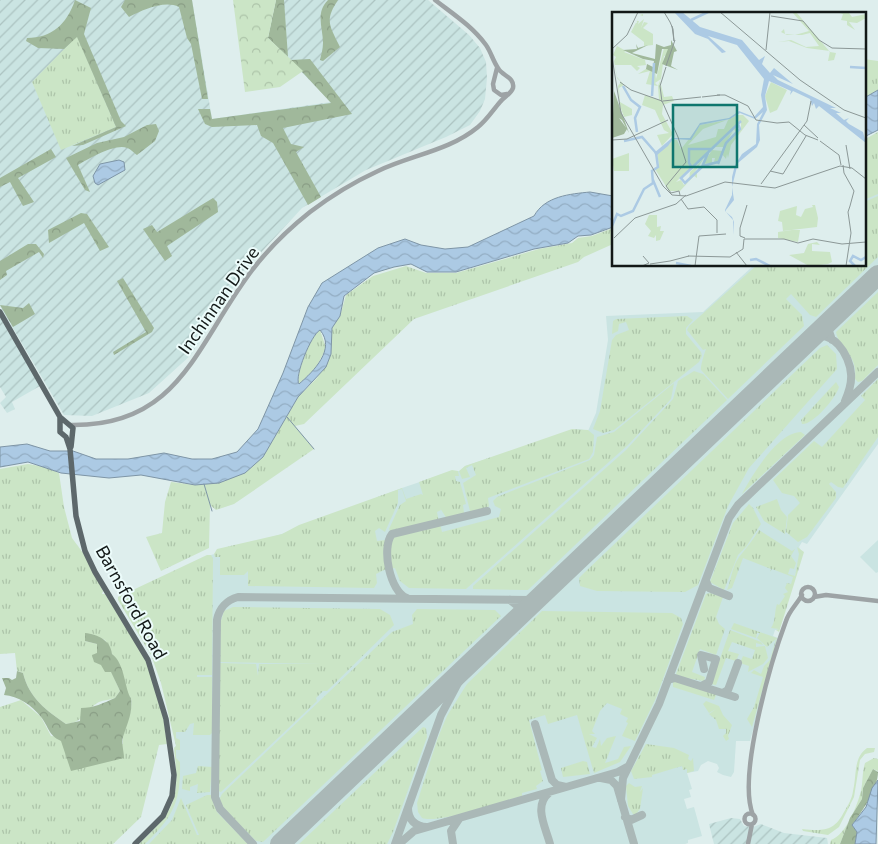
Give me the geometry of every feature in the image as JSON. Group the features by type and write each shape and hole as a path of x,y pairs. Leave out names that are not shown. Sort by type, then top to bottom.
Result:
{"main road":[{"path":"0,312 60,417 69,424 73,434 70,449"},
{"path":"60,417 60,432 66,437 70,449"},
{"path":"61,427 69,424"},
{"path":"66,437 73,434"},
{"name":"Barnsford Road","path":"70,449 76,516 85,551 95,572 148,660 162,702 170,740 174,780 170,801 159,821 135,844"}],"street":[{"path":"435,0 477,34 486,46 497,68 511,80 513,86 507,94 498,94"},
{"path":"497,68 493,87 498,94 499,103"},
{"path":"496,78 506,76"},
{"name":"Inchinnan Drive","path":"69,424 83,425 134,414 153,404 169,392 185,373 255,267 278,240 310,212 339,192 377,171 457,141 478,127 507,94"},
{"name":"Inchinnan Drive","path":"73,434 83,425"},
{"path":"750,824 744,819 750,806 754,735 789,614 803,597 805,588 809,587 826,595 878,601"},
{"path":"814,591 814,597"},
{"path":"803,597 811,600 814,597 826,595"},
{"path":"748,844 750,824 755,820 750,806"},
{"path":"747,814 753,815"}],"shaded area":[{"path":"0,0 192,0 212,119 331,102 268,38 276,0 428,0 469,35 480,48 486,62 485,99 480,111 470,125 366,170 302,208 243,272 191,355 149,393 92,416 64,415 0,306"},
{"path":"878,132 878,444 807,544 802,542 799,547 802,552 779,630 775,630 773,636 778,638 750,741 736,741 734,772 731,777 723,775 717,772 719,768 717,764 708,761 701,765 698,771 687,773 692,789 689,790 691,797 684,799 687,809 694,807 702,836 688,840 688,843 685,844 139,844 168,814 175,799 178,779 174,748 176,746 170,714 162,682 152,655 211,555 282,534 402,488 452,471 460,471 465,466 579,429 588,431 596,413 608,340 606,316 703,312 753,266 866,266 866,139"},
{"path":"0,317 40,386 12,402 15,409 7,413 0,403 6,397 0,387"},
{"path":"878,540 878,572 876,573 860,557"},
{"path":"731,818 740,819 744,826 753,827 761,824 784,833 827,838 828,844 714,844 709,824"}],"green space":[{"path":"75,0 91,8 84,34 121,121 126,126 83,145 72,146 116,127 77,37 64,49 38,48 26,41 27,38 51,32 63,23 72,9"},
{"path":"125,0 192,0 208,99 202,99 191,44 187,38 179,7 160,5 129,17 121,7"},
{"path":"233,0 276,0 268,38 303,71 280,87 245,92"},
{"path":"276,0 284,0 288,57 268,38"},
{"path":"328,0 338,0 331,13 330,24 340,47 323,61 320,60 323,43 321,15 324,5"},
{"path":"77,36 116,127 61,150 32,82"},
{"path":"310,59 352,114 283,128 291,144 304,147 296,152 321,197 308,205 273,143 261,136 257,125 212,127 205,124 198,109 210,109 212,119 331,103 291,60"},
{"path":"866,59 878,61 878,90 866,97"},
{"path":"156,124 159,131 155,141 137,155 122,147 116,148 102,152 78,165 90,192 85,190 66,158 97,143 124,137 147,125"},
{"path":"878,132 878,194 866,199 866,139"},
{"path":"51,149 56,157 18,178 34,202 23,206 10,182 0,187 0,178"},
{"path":"878,196 878,257 816,317 810,315 791,294 786,299 802,315 804,326 728,399 701,370 706,349 703,350 687,330 689,326 756,266 866,266 866,201"},
{"path":"213,198 217,202 218,212 167,246 172,256 165,261 143,229 152,225 157,232"},
{"path":"81,213 87,214 109,247 100,251 84,223 49,243 48,230"},
{"path":"612,228 612,244 584,257 578,262 414,319 304,424 295,426 314,449 234,504 216,510 210,505 209,548 161,571 146,537 162,533 165,502 171,482 195,485 219,483 263,457 298,397 317,378 331,354 332,328 340,316 346,295 373,276 406,266 426,273 456,273 539,249 572,243 578,238 592,236"},
{"path":"28,244 36,244 44,254 43,258 39,252 6,271 7,275 0,280 0,261"},
{"path":"123,278 154,328 152,332 114,355 113,352 146,332 117,281"},
{"path":"878,292 878,365 862,381 858,382 855,379 854,363 841,344 836,332"},
{"path":"29,303 35,314 13,327 0,305 23,308"},
{"path":"687,316 693,320 686,328 686,334 701,352 702,356 699,362 614,430 603,433 593,429 600,411 612,340 616,335 629,330 626,322 619,324 618,331 612,334 613,321 616,319"},
{"path":"320,330 326,348 316,368 299,384 299,373 305,356 312,339"},
{"path":"827,345 836,354 837,369 749,468 728,506 698,585 685,592 597,591 580,586 579,578 584,573 820,348"},
{"path":"694,371 703,374 727,400 528,590 473,589 473,586 626,450 673,399 678,381"},
{"path":"878,379 878,437 843,488 831,482 829,484 836,492 836,498 807,537 798,542 786,532 788,515 800,503 794,496 782,493 773,480 814,441 822,447 865,400 861,396"},
{"path":"836,382 839,387 829,404 818,416 802,424 801,420"},
{"path":"674,383 671,399 628,445 466,589 409,588 400,581 395,568 391,569 387,550 394,534 440,524 442,532 499,517 501,509 495,506 493,501 497,497 590,460 594,455 597,437 614,432"},
{"path":"572,429 588,430 594,435 593,452 589,459 488,498 489,506 485,510 470,511 463,483 476,475 472,465 466,468 470,477 462,479 459,471 465,466"},
{"path":"801,432 805,435 742,494 759,466 775,447 783,439"},
{"path":"28,464 45,467 59,473 64,507 72,538 86,557 103,591 102,594 105,594 148,663 163,714 167,744 159,745 141,817 113,844 0,844 0,707 21,700 41,717 51,736 123,744 124,732 131,710 131,698 128,695 119,663 105,640 91,634 85,641 97,644 101,664 111,671 120,691 115,698 94,705 73,723 66,724 34,697 23,673 17,671 15,653 0,654 0,469"},
{"path":"452,470 458,471 459,476 455,476 456,481 460,482 466,504 463,505 464,513 461,516 447,519 440,508 441,510 437,512 439,522 391,532 389,529 400,505 406,501 402,489 398,490 398,503 385,532 379,528 375,531 377,541 386,540 385,555 388,568 376,574 377,583 374,588 248,586 248,571 244,575 220,575 220,557 215,557 214,554 217,549 282,534 299,525 402,488 406,499 423,495 419,482"},
{"path":"777,499 781,510 787,517 785,534 764,521 756,507"},
{"path":"749,504 761,524 746,547 738,555 724,590 710,582 733,523"},
{"path":"759,530 792,551 795,549 791,556 796,563 794,569 790,568 788,574 795,576 799,554 797,547 804,552 779,632 776,630 779,629 771,628 774,623 776,607 785,596 783,594 788,592 785,588 787,583 791,584 793,577 772,569 770,572 771,569 743,558 732,588 727,590 737,561"},
{"path":"207,555 211,555 213,559 212,675 197,675 197,677 212,677 212,733 210,735 193,735 194,723 190,724 185,732 176,732 176,738 180,740 180,750 176,750 176,758 180,762 177,798 169,817 155,834 145,844 139,844 161,821 173,802 176,780 174,748 176,746 161,683 151,655 118,597"},
{"path":"710,593 723,597 716,617 719,624 725,629 716,655 700,649 692,672 705,677 704,681 681,677 676,674 706,594"},
{"path":"233,607 380,609 390,615 394,625 327,691 323,691 316,698 317,701 221,792 218,791 219,663 256,664 258,676 259,664 321,664 219,662 220,624 224,611"},
{"path":"417,609 495,610 501,616 263,842 256,841 225,810 219,800 222,794 392,632 413,624 412,615"},
{"path":"542,611 672,613 681,618 683,624 656,698 635,741 622,736 628,723 626,722 628,718 620,714 622,709 607,703 600,711 592,731 595,734 589,734 597,738 592,747 596,748 600,739 601,746 607,738 616,736 605,763 618,759 624,747 631,746 620,762 594,773 577,715 548,724 545,715 529,720 542,770 540,771 543,781 536,786 537,789 522,793 522,796 456,815 431,819 422,818 418,812 417,803 437,740 447,716 467,684"},
{"path":"734,623 777,638 752,727 747,719 754,707 763,677 751,673 754,670 761,674 764,666 770,660 776,639 767,647 757,638 760,633 757,633 756,638 731,629"},
{"path":"730,630 761,642 763,645 756,643 756,647 765,646 768,658 763,664 748,672 749,666 740,663 743,656 752,659 755,650 732,642 728,651 739,654 736,661 726,658 716,685 711,684"},
{"path":"85,633 103,639 109,645 112,654 120,664 131,698 131,709 122,739 124,758 71,771 61,741 51,733 41,717 29,705 14,697 4,695 6,688 2,678 12,680 16,678 17,671 23,673 34,697 46,709 66,724 80,721 81,708 107,702 115,698 120,691 111,672 105,672 101,665 94,662 92,655 97,653 97,644 85,641"},
{"path":"677,681 717,693 714,700 673,687 673,682"},
{"path":"706,701 719,706 723,715 732,725 728,736 729,739 726,741 723,736 726,733 726,729 719,729 716,720 709,714 716,709 709,713 703,704"},
{"path":"423,727 426,728 427,737 387,844 299,844"},
{"path":"646,744 674,748 689,755 688,759 691,761 693,758 694,771 687,773 687,769 683,770 682,766 652,775 652,777 634,779 631,771"},
{"path":"867,748 875,748 874,752 865,754 860,760 854,797 839,827 828,835 803,831 802,829 827,829 840,819 852,797 857,762"},
{"path":"874,758 878,759 878,771 873,769 863,788 862,799 853,813 861,791 865,763"},
{"path":"583,761 587,762 590,774 563,777 561,768"},
{"path":"198,766 212,767 210,792 197,793 198,784 190,787 190,791 182,789 183,776 196,773"},
{"path":"873,769 878,772 875,785 865,807 852,825 857,832 855,844 840,844 850,818 862,799 863,788"},
{"path":"629,783 635,787 642,786 640,792 643,788 640,809 636,814 633,814 628,806 626,786"},
{"path":"211,795 217,812 248,844 149,844 172,820 181,798 197,835 199,835 186,805"},
{"path":"848,822 840,844 830,844 831,840 841,832"}],"water":[{"path":"878,90 878,130 866,136 866,97"},
{"path":"119,160 124,162 125,170 98,185 95,183 93,176 100,164"},
{"path":"590,192 612,196 612,227 591,235 578,236 568,243 534,249 456,272 427,272 411,264 394,267 374,273 344,296 340,316 332,328 331,354 326,367 298,397 263,457 245,473 219,483 195,485 141,475 109,478 61,473 28,462 0,467 0,447 27,444 50,451 73,451 96,459 128,459 164,453 192,459 212,459 237,452 258,429 283,373 308,307 322,283 378,248 405,239 421,245 445,249 468,247 534,216 539,209 551,200 566,195","holes":["320,330 326,345 321,359 311,373 299,384 301,365 308,347 316,333"]},
{"path":"878,780 876,844 855,844 857,832 852,825 866,807 872,788"}],"waterway":[{"path":"287,417 314,449"},
{"path":"204,484 212,511"}],"taxiway":[{"path":"832,319 829,331 832,340"},
{"path":"811,339 819,336 826,337 833,340 843,351 850,367 851,378 850,388 845,401"},
{"path":"621,800 623,778 659,704 729,518 738,505 878,372"},
{"path":"407,598 396,587 389,569 387,549 392,534 487,511"},
{"path":"706,581 709,588 729,596"},
{"path":"253,844 220,809 215,797 217,620 227,602 238,597 530,600 543,593"},
{"path":"510,600 519,607 515,620"},
{"path":"395,844 441,715 458,683 482,651"},
{"path":"701,686 709,682 716,659 701,655 704,669"},
{"path":"723,693 728,690 738,663"},
{"path":"668,680 675,678 735,697"},
{"path":"535,724 552,780 557,785 566,787"},
{"path":"399,844 414,831 618,772 627,767"},
{"path":"601,778 611,780 617,786 634,844"},
{"path":"549,793 544,798 541,811 550,844"},
{"path":"408,808 409,816 413,822 419,826 427,827"},
{"path":"625,817 631,820 642,815"},
{"path":"453,844 451,831 459,819"}],"runway":[{"path":"280,844 878,275"}]}
